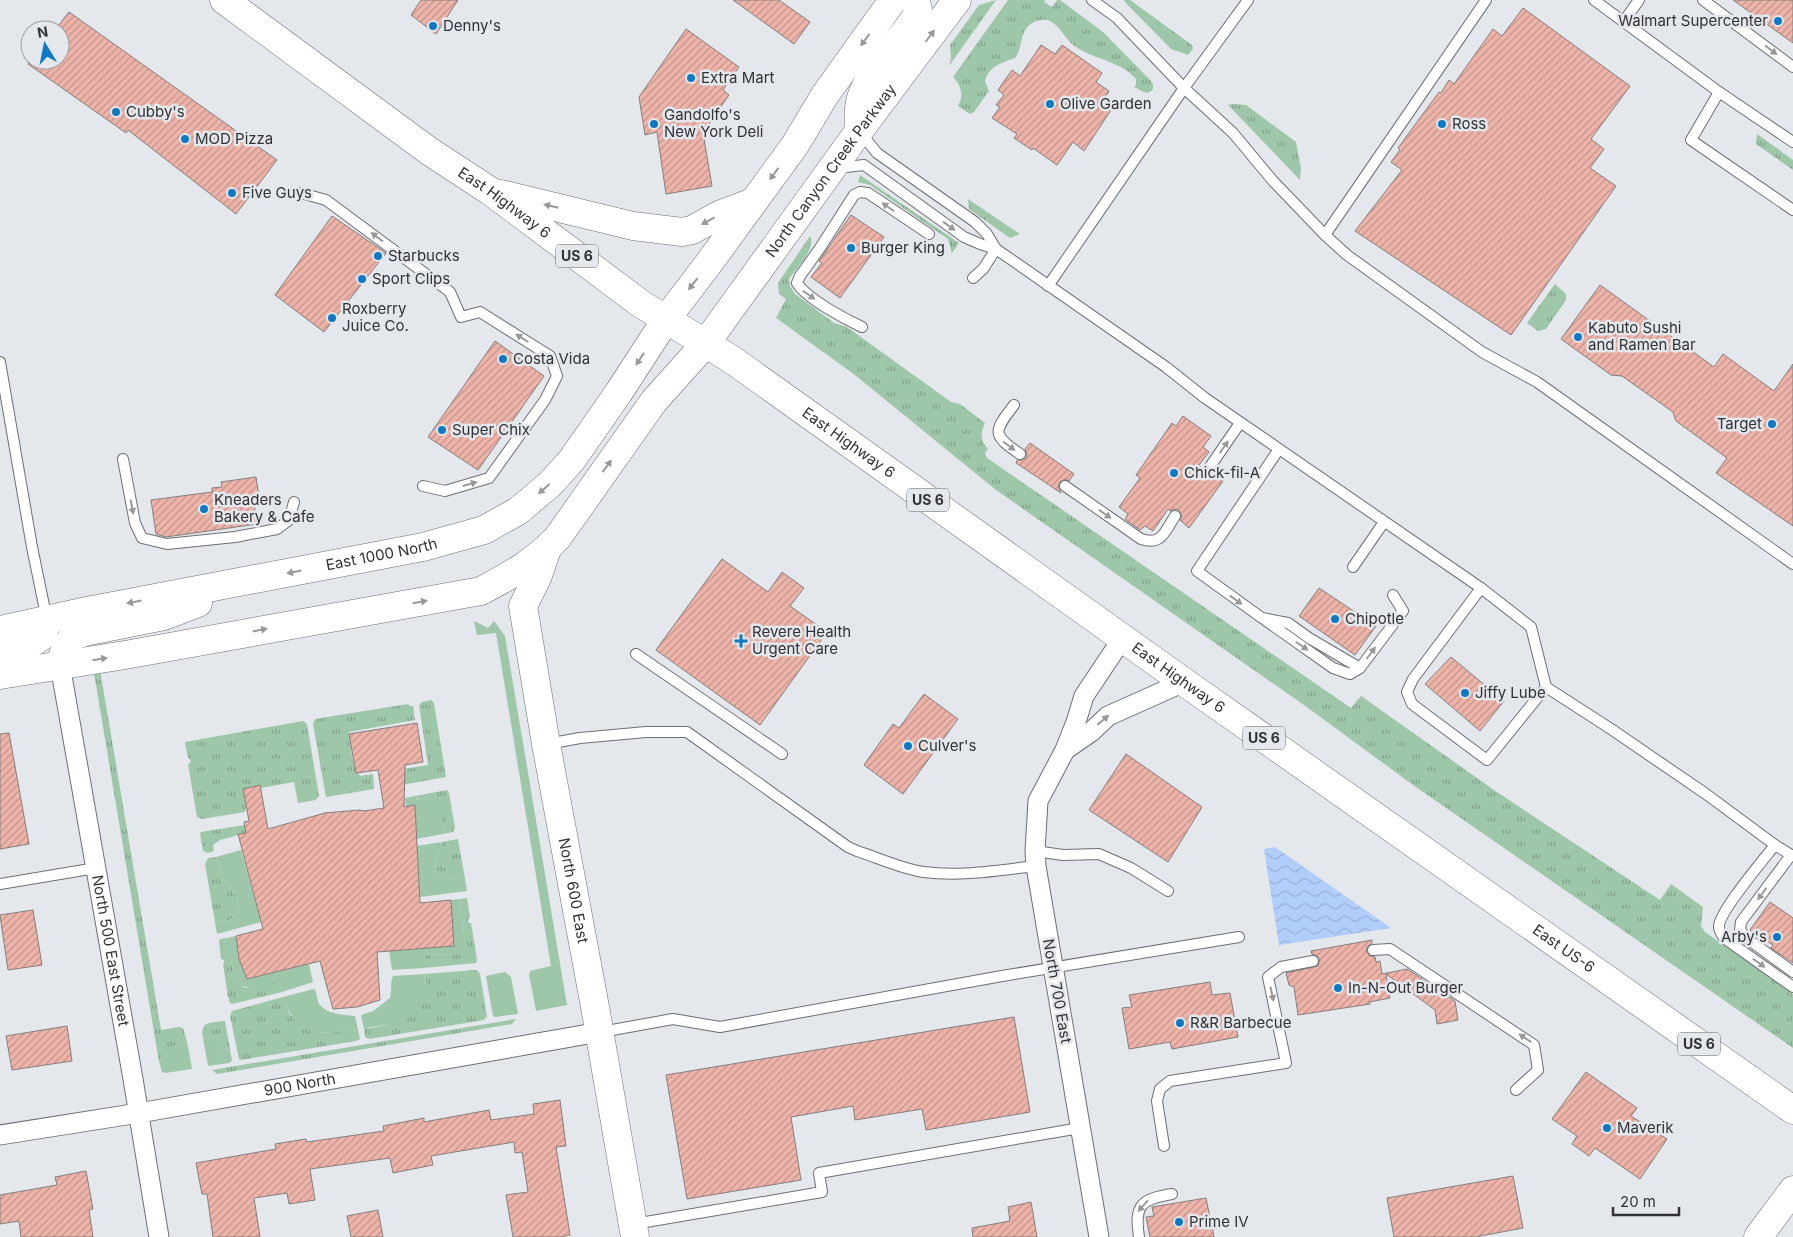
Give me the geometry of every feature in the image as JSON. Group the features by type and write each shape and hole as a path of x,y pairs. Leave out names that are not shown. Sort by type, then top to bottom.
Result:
{"main road":[{"name":"East Highway 6","path":"224,0 429,151 490,191 632,297 732,359 1122,639 1524,920"},
{"path":"667,318 795,145 825,95 893,0"},
{"path":"859,131 858,115 862,95 873,76 917,15 916,0"},
{"name":"North Canyon Creek Parkway","path":"706,343 859,131 957,0"},
{"path":"490,191 633,226 682,232 692,230 721,214 753,202"},
{"name":"East 1000 North","path":"0,630 87,611 423,547 484,530 518,511 549,485 570,461 619,392 667,318"},
{"path":"0,675 481,591 517,572 548,548 558,537 654,401 706,343"},
{"path":"481,591 502,601 523,606 537,578 548,548"},
{"path":"60,666 66,645 75,635 164,616 209,598 229,584"},
{"name":"North 600 East","path":"523,606 546,744 600,1032 634,1230"},
{"path":"0,653 27,646 42,636 47,620"},
{"name":"East US-6","path":"1524,920 1793,1110"},
{"path":"1758,1237 1793,1190"}],"street":[{"name":"North 700 East","path":"1099,1237 1052,968 1036,859 1038,801 1065,750 1084,696 1122,639"},
{"name":"North 500 East Street","path":"60,666 159,1237"},
{"name":"North 700 East","path":"1065,750 1091,732 1108,716 1184,682"},
{"name":"900 North","path":"0,1135 139,1113 600,1032"}],"lane":[{"path":"1092,0 1118,18 1184,88 1233,133 1273,181 1347,255 1475,346 1537,382 1793,564"},
{"path":"1048,286 1184,88 1248,0"},
{"path":"1325,235 1486,0"},
{"path":"1594,0 1719,92 1793,142"},
{"path":"1624,21 1639,0"},
{"path":"1703,0 1793,66"},
{"path":"1719,92 1691,140 1793,210"},
{"path":"859,131 877,154 975,222 987,234 996,249"},
{"path":"832,169 864,165 964,237 996,249 1166,367 1240,423 1481,588 1531,627 1546,687 1612,729 1792,856 1741,922 1740,930 1745,937 1793,972"},
{"path":"862,327 806,293 797,283 854,195 860,192 868,192 928,234"},
{"path":"301,193 326,200 450,292 461,317 480,312 550,356 557,376 545,400 489,478 445,491 422,486"},
{"path":"973,278 983,269 996,249"},
{"path":"0,362 3,390 47,620"},
{"path":"1014,405 1001,421 998,433 1004,443 1020,454"},
{"path":"1207,471 1240,423"},
{"path":"1279,449 1197,571 1333,668 1350,674 1360,668 1403,611 1393,595"},
{"path":"123,459 135,523 142,538 167,544 235,537 276,530 289,520 294,502"},
{"path":"1065,486 1141,540 1151,543 1160,540 1175,516"},
{"path":"1353,567 1384,522"},
{"path":"1481,588 1413,679 1407,692 1412,704 1487,760 1546,687"},
{"path":"636,654 782,754"},
{"path":"546,744 580,738 646,732 687,732 848,847 857,851 922,872 948,874 984,872 1036,859 1064,855 1099,854 1131,868 1168,891"},
{"path":"1775,845 1721,916 1719,927 1724,938 1793,987"},
{"path":"0,884 96,868"},
{"path":"600,1032 673,1018 720,1026 1239,937"},
{"path":"1373,950 1390,949 1534,1045 1538,1070 1516,1090"},
{"path":"1164,1146 1157,1101 1160,1089 1170,1081 1286,1063 1268,977 1281,967 1313,961"},
{"path":"634,1230 822,1192 819,1173 1080,1128"},
{"path":"1139,1237 1137,1213 1142,1205 1150,1199 1172,1194"}],"green space":[{"path":"996,0 949,66 951,59 950,45 979,5"},
{"path":"1008,0 1045,0 1044,2 1052,7 1057,0 1060,0 1103,32 1150,80 1153,84 1153,89 1147,93 1134,87 1136,79 1130,73 1115,64 1076,47 1053,23 1048,20 1042,20 1034,22 1026,29 1015,58 997,65 990,71 985,81 989,91 974,112 970,114 958,106 961,90 953,77"},
{"path":"1125,0 1130,0 1192,45 1193,49 1188,55 1171,49"},
{"path":"1228,105 1246,105 1296,142 1301,168 1300,180"},
{"path":"1757,134 1793,160 1793,170 1756,144"},
{"path":"860,175 959,243 952,253 948,239 870,185 858,182"},
{"path":"968,199 1020,234 1010,238 969,209"},
{"path":"810,236 811,246 801,264 789,279 790,286 795,294 834,323 847,327 951,402 960,404 985,423 982,437 983,443 988,449 985,453 987,458 1351,708 1361,696 1494,790 1660,900 1671,884 1703,907 1701,926 1705,932 1793,994 1793,1048 1413,785 1304,705 996,490 855,375 776,318 786,299 779,294 778,283"},
{"path":"1555,284 1566,294 1566,300 1546,329 1538,331 1527,323"},
{"path":"474,621 488,628 494,621 505,636 567,1005 536,1011 530,971 551,966 496,633 477,635"},
{"path":"100,670 161,1030 183,1028 187,1041 175,1045 159,1062 94,673"},
{"path":"431,700 434,703 446,777 385,788 379,773 428,765 419,705 422,702"},
{"path":"408,704 413,706 415,720 349,732 352,757 360,776 373,774 374,789 326,797 313,724 315,719"},
{"path":"303,721 307,724 319,796 316,800 298,803 294,782 261,788 260,785 243,789 247,809 245,809 245,812 202,819 197,817 188,764 191,762 188,758 185,742"},
{"path":"447,790 455,828 453,832 443,834 444,825 415,796"},
{"path":"415,796 418,800 425,801 442,814 443,834 416,839 415,805 406,807 405,798"},
{"path":"244,825 246,833 220,840 213,845 214,851 208,853 203,851 201,832"},
{"path":"458,839 465,879 448,878 436,869 437,857 442,842"},
{"path":"442,842 437,857 436,869 448,878 465,879 467,891 420,897 417,846"},
{"path":"241,850 261,922 217,934 215,922 230,920 239,912 237,898 230,886 224,881 216,857"},
{"path":"216,857 224,881 230,886 237,898 239,912 230,920 215,922 205,864 208,858"},
{"path":"467,898 470,917 468,920 471,923 476,963 423,968 423,959 426,955 456,954 465,942 460,899"},
{"path":"460,899 465,942 462,952 426,955 423,959 423,968 392,970 389,951 451,900"},
{"path":"236,936 239,959 248,979 309,964 313,982 282,992 279,984 275,982 254,987 239,984 235,980 227,938"},
{"path":"227,938 235,980 245,988 275,982 279,984 282,992 232,1004 229,1002 224,960 221,959 219,942 220,939"},
{"path":"477,970 480,974 487,1016 484,1020 369,1039 365,1037 364,1029 388,1025 426,983 424,974"},
{"path":"505,972 511,977 518,1014 495,1017 493,1016 486,976"},
{"path":"424,974 425,993 423,1001 413,1014 398,1023 364,1029 361,1015 373,1011 390,998 393,976"},
{"path":"314,989 323,1008 336,1014 355,1016 358,1030 322,1033 303,1027 296,1021 283,997"},
{"path":"283,997 290,1015 323,1033 358,1030 360,1039 239,1059 230,1016 232,1011"},
{"path":"516,1019 512,1024 217,1074 212,1070"},
{"path":"225,1021 230,1049 221,1048 215,1036 203,1038 203,1028 205,1025"},
{"path":"215,1036 221,1048 230,1049 232,1061 208,1066 203,1038"},
{"path":"187,1041 192,1069 162,1072 159,1062 164,1059 172,1047"}],"water":[{"path":"1275,847 1391,928 1279,945 1264,849"}],"building":[{"name":"Denny's","path":"421,0 458,0 436,34 411,15"},
{"path":"733,0 779,0 810,22 794,44"},
{"name":"Walmart Supercenter","path":"1733,0 1793,0 1793,43"},
{"path":"1523,8 1630,86 1591,139 1604,149 1590,168 1616,186 1511,335 1355,231 1402,170 1391,162 1400,150 1398,148 1439,92 1441,93 1449,80 1454,84 1493,29 1502,36"},
{"path":"69,12 277,160 236,214 128,130 126,133 37,70 70,70 70,20 63,20"},
{"name":"Extra Mart","path":"686,29 739,67 723,90 729,95 703,133 712,186 666,194 657,132 645,135 639,97"},
{"name":"Olive Garden","path":"1041,45 1055,54 1062,45 1102,73 1096,82 1109,91 1102,103 1111,110 1084,151 1073,142 1057,165 1033,148 1032,150 1014,138 1017,134 992,118 1000,107 996,105 1004,95 998,90 1012,70 1020,76"},
{"name":"Burger King","path":"851,215 884,237 840,298 811,277 822,263 819,261"},
{"path":"332,216 386,253 324,332 275,295"},
{"path":"1600,285 1714,367 1723,354 1774,391 1793,364 1793,526 1716,473 1727,458 1676,421 1673,412 1622,376 1611,375 1561,339"},
{"path":"495,341 544,376 478,470 428,437"},
{"name":"Chick-fil-A","path":"1183,416 1211,436 1203,447 1209,452 1199,465 1201,467 1201,474 1207,478 1213,475 1223,481 1189,528 1180,520 1182,516 1179,510 1170,511 1168,509 1153,531 1145,526 1140,530 1125,519 1128,514 1119,507 1140,478 1136,475 1172,423 1176,426"},
{"path":"1030,443 1074,474 1069,481 1065,479 1060,482 1058,486 1061,493 1016,463 1017,460 1026,458 1025,449"},
{"name":"Kneaders Bakery & Cafe","path":"256,477 260,503 254,503 257,524 166,537 156,534 151,500 212,492 212,488 222,487 221,482"},
{"name":"Revere Health Urgent Care","path":"722,559 768,592 782,572 804,588 790,606 827,632 760,725 656,650"},
{"name":"Chipotle","path":"1319,588 1376,626 1355,655 1299,616"},
{"name":"Jiffy Lube","path":"1451,657 1504,701 1480,731 1425,684"},
{"name":"Culver's","path":"924,694 958,719 903,794 864,765 893,724 899,728"},
{"path":"417,723 423,762 405,765 404,807 415,805 420,903 451,900 454,946 377,952 380,1000 357,1007 333,1009 320,961 247,979 239,959 236,936 263,929 238,834 246,833 244,822 249,821 243,789 260,785 268,829 325,813 384,808 378,770 356,773 349,734"},
{"path":"9,733 29,844 0,849 0,734"},
{"path":"1126,754 1202,807 1168,862 1089,810"},
{"name":"Arby's","path":"1770,902 1793,918 1793,963 1771,948 1773,945 1750,930"},
{"path":"33,910 42,965 8,970 0,915"},
{"path":"1372,940 1366,951 1370,956 1375,957 1376,962 1380,961 1382,974 1407,969 1455,1001 1458,1020 1437,1024 1435,1010 1386,974 1390,998 1369,1002 1370,1004 1298,1015 1294,987 1289,985 1286,973 1318,966 1320,959 1312,954 1311,951"},
{"name":"R&R Barbecue","path":"1210,982 1212,995 1230,993 1238,1037 1172,1049 1170,1042 1129,1049 1122,1008 1132,1007 1129,995"},
{"path":"1014,1017 1030,1112 926,1130 922,1109 855,1120 853,1106 791,1117 801,1180 687,1199 666,1075"},
{"path":"67,1026 72,1061 12,1070 6,1036"},
{"name":"Maverik","path":"1586,1072 1637,1108 1631,1116 1667,1139 1640,1179 1595,1148 1589,1156 1572,1144 1577,1136 1552,1119"},
{"path":"560,1100 566,1146 556,1147 570,1235 560,1237 513,1237 506,1195 528,1192 522,1152 515,1153 514,1142 431,1156 433,1165 393,1173 390,1158 310,1169 315,1200 289,1204 287,1193 254,1198 260,1237 213,1237 207,1194 202,1194 196,1163 276,1149 275,1144 306,1139 307,1142 384,1131 383,1126 424,1118 424,1122 489,1110 491,1120 534,1114 533,1104"},
{"path":"86,1171 93,1209 89,1210 93,1237 21,1237 19,1221 0,1224 0,1195 57,1185 55,1177"},
{"path":"1513,1176 1523,1228 1475,1237 1394,1237 1387,1198"},
{"path":"1206,1198 1214,1237 1150,1237 1146,1217 1154,1216 1152,1207"},
{"path":"1031,1202 1037,1237 973,1237 972,1228 1010,1221 1008,1207"},
{"path":"378,1210 383,1237 351,1237 347,1216"}],"place":[{"name":"Walmart Supercenter","path":"1778,21"},
{"name":"Denny's","path":"433,26"},
{"name":"Extra Mart","path":"691,78"},
{"name":"Olive Garden","path":"1050,104"},
{"name":"Cubby's","path":"116,112"},
{"name":"Gandolfo's New York Deli","path":"654,124"},
{"name":"Ross","path":"1442,124"},
{"name":"MOD Pizza","path":"185,139"},
{"name":"Five Guys","path":"232,193"},
{"name":"Burger King","path":"851,248"},
{"name":"Starbucks","path":"378,256"},
{"name":"Sport Clips","path":"362,279"},
{"name":"Roxberry Juice Co.","path":"332,318"},
{"name":"Kabuto Sushi and Ramen Bar","path":"1578,337"},
{"name":"Costa Vida","path":"503,359"},
{"name":"Target","path":"1772,424"},
{"name":"Super Chix","path":"442,430"},
{"name":"Chick-fil-A","path":"1174,473"},
{"name":"Kneaders Bakery & Cafe","path":"204,509"},
{"name":"Chipotle","path":"1335,619"},
{"name":"Revere Health Urgent Care","path":"741,641"},
{"name":"Jiffy Lube","path":"1465,693"},
{"name":"Culver's","path":"908,746"},
{"name":"Arby's","path":"1777,937"},
{"name":"In-N-Out Burger","path":"1338,988"},
{"name":"R&R Barbecue","path":"1180,1023"},
{"name":"Maverik","path":"1607,1128"},
{"name":"Prime IV","path":"1179,1222"}]}
